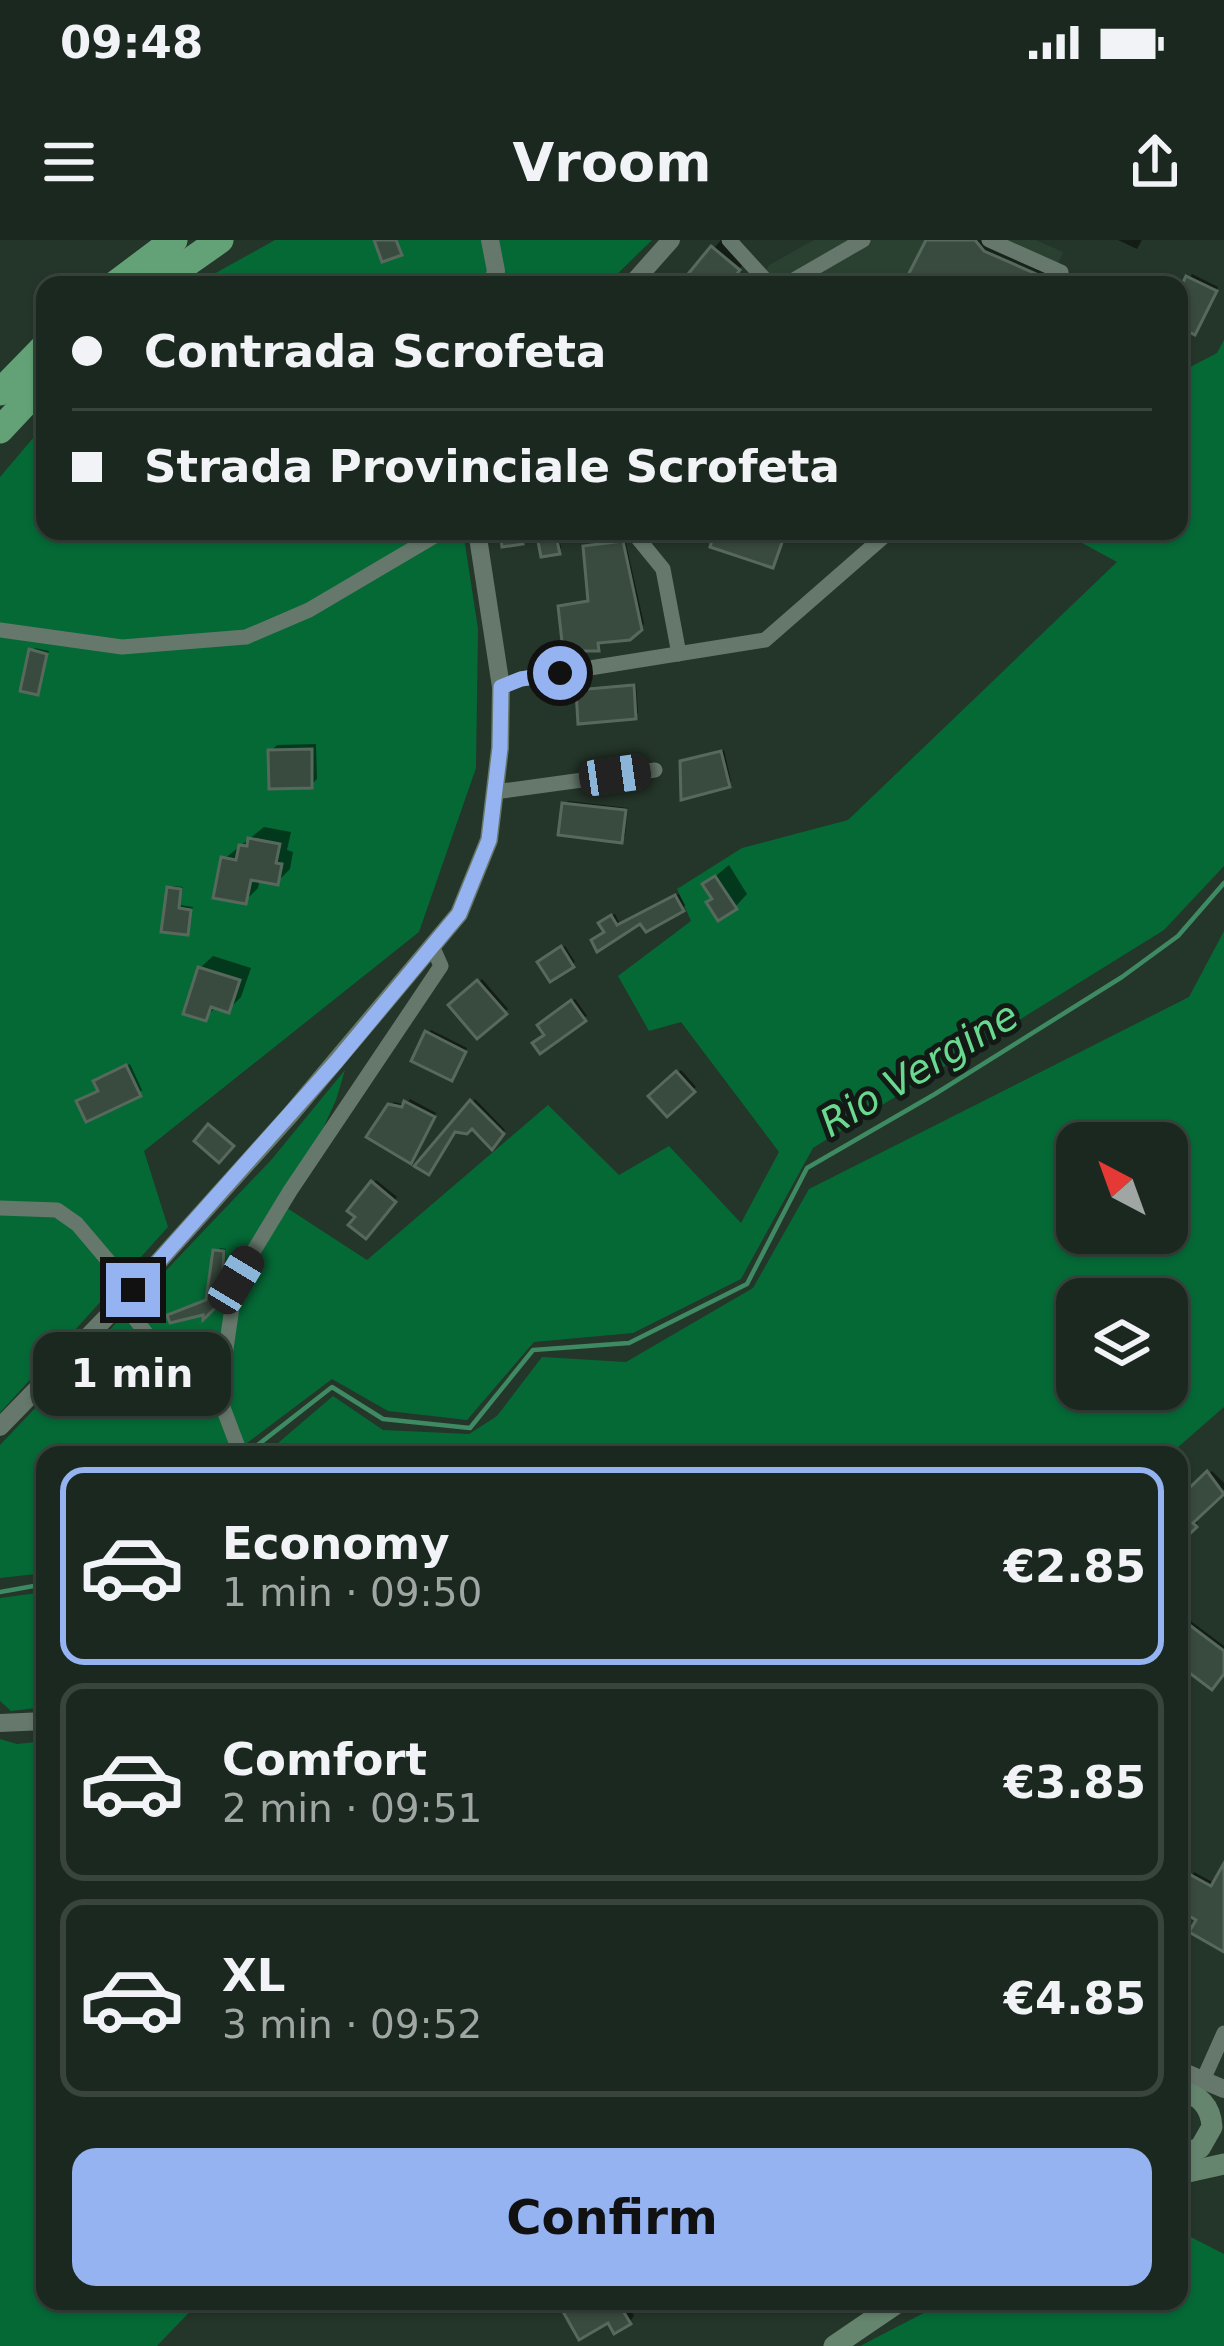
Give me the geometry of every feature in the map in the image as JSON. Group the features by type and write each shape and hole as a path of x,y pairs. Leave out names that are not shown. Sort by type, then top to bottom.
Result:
{"highway":[{"path":"127,276 174,240"},
{"path":"169,276 220,240"},
{"path":"0,392 36,355"},
{"path":"0,430 36,392"}],"main road":[{"path":"1193,2091 1215,2143"},
{"path":"1188,2172 1224,2164"},
{"path":"834,2346 887,2310"}],"street":[{"path":"490,240 495,276"},
{"path":"639,276 671,240"},
{"path":"729,240 762,276"},
{"path":"801,276 863,240"},
{"path":"989,240 1061,276"},
{"path":"0,630 122,647 246,637 308,610 428,540"},
{"path":"0,1427 127,1296 459,914 489,840 500,748 501,687 478,540"},
{"path":"639,540 663,569 679,654"},
{"path":"501,687 521,679 765,640 880,540"},
{"path":"495,792 655,770"},
{"path":"237,1446 219,1397 236,1280 441,966 433,948"},
{"path":"0,1208 57,1210 77,1224 168,1363 219,1397"},
{"path":"0,1723 36,1721"},
{"path":"1193,2091 1224,2033"},
{"path":"1193,2091 1224,2089"}],"shaded area":[{"path":"814,240 1036,240 1063,252 1055,273 1064,276 763,276 769,265"}],"green space":[{"path":"275,240 652,240 615,276 210,276"},
{"path":"1224,340 1224,866 1164,930 813,1148 741,1279 633,1333 534,1342 467,1420 388,1411 332,1379 243,1446 36,1446 36,1574 0,1578 0,1445 272,1159 345,1070 287,1208 367,1260 548,1105 619,1175 669,1146 741,1223 779,1152 681,1022 649,1031 618,976 691,921 677,889 742,848 848,820 1117,562 1077,540 1188,540 1188,368 1217,353"},
{"path":"36,435 36,540 464,540 478,629 476,768 419,932 144,1151 168,1227 0,1413 0,477"},
{"path":"1224,931 1224,1407 1179,1446 275,1446 333,1396 383,1430 469,1434 497,1416 542,1357 626,1362 753,1288 809,1189 1189,997"},
{"path":"36,1593 36,1708 11,1711 0,1701 0,1598"},
{"path":"0,1739 36,1742 36,2310 191,2310 157,2346 0,2346"},
{"path":"1188,2236 1224,2254 1224,2346 860,2346 930,2310 1188,2310"}],"building":[{"path":"374,240 396,240 402,255 382,262"},
{"path":"926,240 975,240 984,251 1041,276 908,276"},
{"path":"711,246 740,270 735,276 686,276"},
{"path":"1188,277 1217,291 1195,335 1188,332"},
{"path":"501,540 522,540 523,544 502,547"},
{"path":"538,540 557,540 560,554 541,557"},
{"path":"712,540 783,540 773,568 710,547"},
{"path":"623,541 642,630 630,640 598,643 599,651 563,651 558,606 588,601 583,546"},
{"path":"29,649 47,654 38,695 20,691"},
{"path":"634,685 636,719 578,724 576,690"},
{"path":"312,749 312,788 269,789 268,750"},
{"path":"721,751 730,787 681,800 680,761"},
{"path":"562,803 626,810 622,843 558,835"},
{"path":"248,838 280,844 278,885 251,880 246,904 213,898 221,857 236,860 239,845 247,846"},
{"path":"715,876 737,909 718,921 702,884"},
{"path":"167,887 181,889 179,908 191,910 188,935 161,932"},
{"path":"675,895 684,911 646,932 640,924 597,952 591,940 604,932 598,923 611,915 617,925"},
{"path":"561,946 574,967 550,982 537,962"},
{"path":"198,967 240,980 229,1013 211,1007 206,1021 183,1014"},
{"path":"477,980 507,1014 477,1039 448,1005"},
{"path":"571,1000 586,1021 540,1054 532,1043 544,1035 537,1025"},
{"path":"425,1031 466,1052 452,1081 411,1061"},
{"path":"126,1065 141,1096 86,1122 76,1101 98,1091 93,1081"},
{"path":"676,1071 695,1092 667,1117 648,1096"},
{"path":"470,1100 504,1134 492,1150 472,1129 467,1134 455,1132 429,1175 414,1166"},
{"path":"404,1101 435,1117 411,1164 366,1137 388,1104 402,1107"},
{"path":"208,1124 234,1146 219,1163 194,1141"},
{"path":"371,1181 396,1202 366,1239 348,1225 355,1217 347,1211"},
{"path":"213,1250 224,1251 221,1302 203,1320 203,1315 170,1323 167,1315 206,1300"},
{"path":"207,1341 214,1346 213,1357 202,1370 191,1362"},
{"path":"1207,1471 1224,1494 1193,1523 1197,1527 1188,1536 1188,1489"},
{"path":"1188,1624 1224,1651 1224,1674 1212,1690 1188,1672"},
{"path":"1224,1863 1224,1952 1189,1932 1196,1920 1188,1915 1188,1876 1211,1886"},
{"path":"562,2310 622,2310 631,2324 614,2334 608,2323 579,2340"}],"waterway":[{"name":"Rio Vergine","path":"257,1446 332,1387 383,1419 470,1428 533,1350 629,1343 747,1284 807,1168 1122,977 1178,936 1224,883"},
{"name":"Rio Vergine","path":"0,1592 36,1586"}],"route":[{"path":"133,1290 415,971 459,914 489,840 500,748 501,687 560,673"}]}
